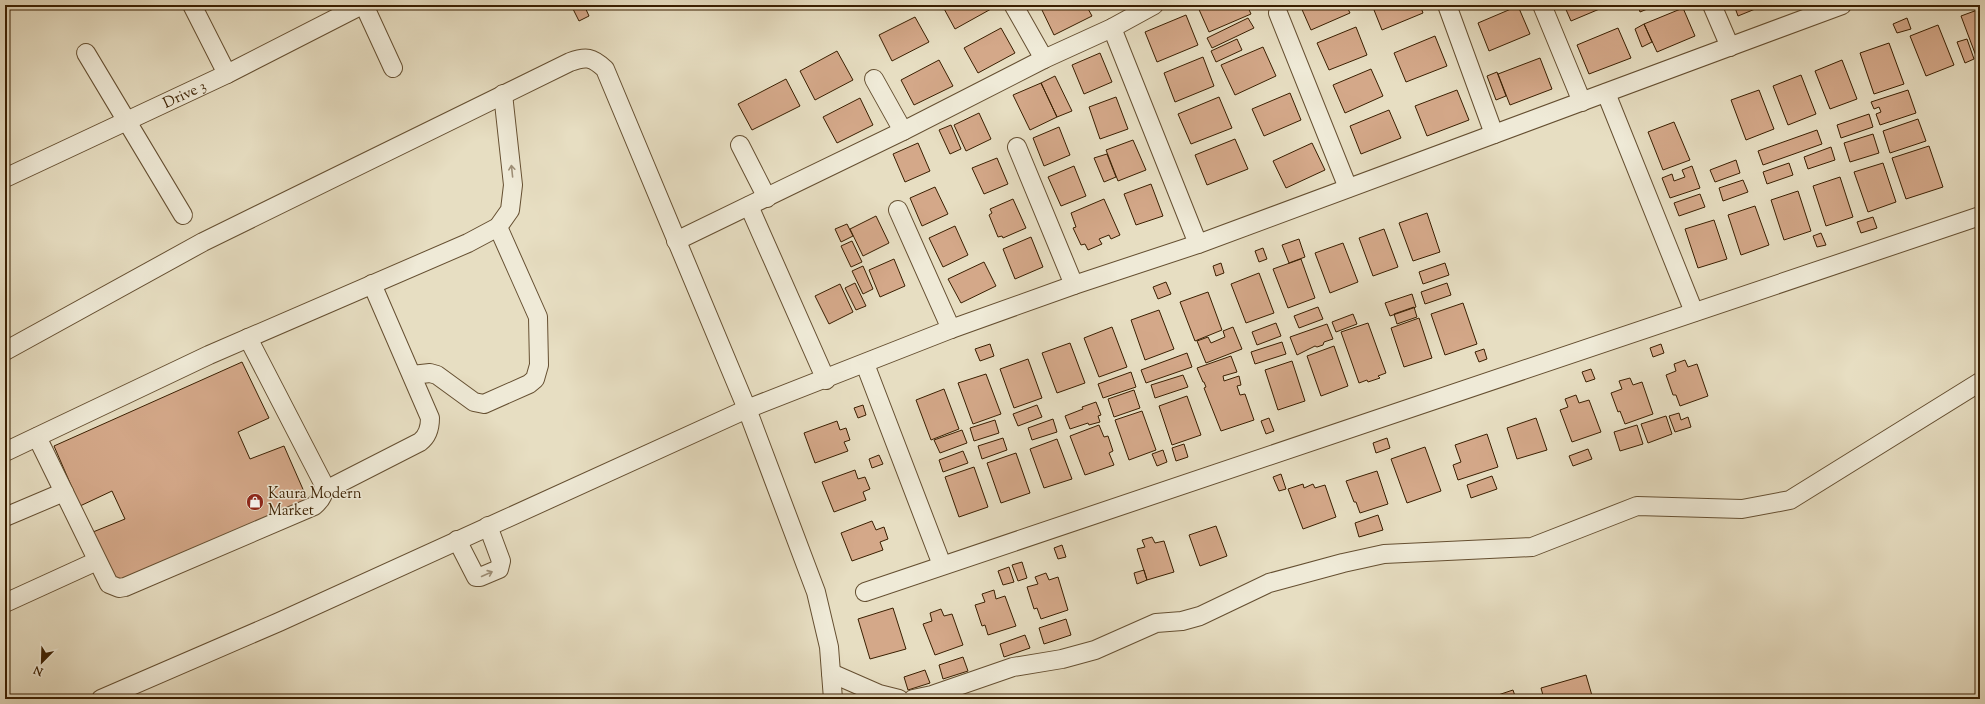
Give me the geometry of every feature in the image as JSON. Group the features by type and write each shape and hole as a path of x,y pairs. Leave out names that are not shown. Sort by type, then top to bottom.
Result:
{"street":[{"path":"192,5 227,74"},
{"path":"363,5 393,68"},
{"name":"Drive 3","path":"5,178 227,74 363,5"},
{"path":"676,241 903,132 1044,59 1112,28 1154,5"},
{"path":"1447,5 1494,134"},
{"path":"1542,5 1582,102"},
{"path":"1712,5 1730,47"},
{"path":"101,699 278,622 747,409 826,380 951,329 1074,285 1198,244 1842,5"},
{"path":"1014,6 1044,59"},
{"path":"1278,13 1348,188"},
{"path":"1112,28 1198,244"},
{"path":"86,53 183,215"},
{"path":"5,351 203,242 570,62 582,57 592,59 599,63 608,76 747,409 816,592 829,647 833,699"},
{"path":"874,79 903,132"},
{"path":"1606,93 1694,312"},
{"path":"5,452 248,338 468,243 498,228 510,210 513,186 503,94"},
{"path":"740,145 767,198"},
{"path":"1017,147 1074,285"},
{"path":"749,206 826,380"},
{"path":"898,210 951,329"},
{"path":"865,592 1980,216"},
{"path":"412,375 430,373 437,375 474,402 480,404 484,404 529,384 535,379 539,365 538,317 498,228"},
{"path":"324,491 420,442 427,437 430,426 430,418 372,284"},
{"path":"37,437 108,584 119,588 125,587 314,506 321,500 324,491 323,483 248,338"},
{"path":"865,364 942,566"},
{"path":"913,699 932,695 1013,667 1062,659 1095,650 1156,623 1182,621 1200,616 1269,584 1343,563 1384,554 1532,548 1637,506 1742,509 1790,500 1980,382"},
{"path":"5,517 64,492"},
{"path":"457,540 476,577 480,577 499,569 501,561 488,526"},
{"path":"5,603 97,561"},
{"path":"831,673 879,694 899,699"}],"building":[{"path":"571,5 584,5 589,16 579,21"},
{"path":"942,5 989,5 991,9 955,29"},
{"path":"1047,5 1086,5 1092,16 1054,35 1041,8"},
{"path":"1197,5 1247,5 1251,14 1209,32"},
{"path":"1300,5 1346,5 1350,13 1311,30"},
{"path":"1372,5 1420,5 1423,13 1382,30"},
{"path":"1564,5 1609,5 1571,21"},
{"path":"1638,5 1657,5 1640,12"},
{"path":"1734,5 1765,5 1738,16"},
{"path":"1518,6 1530,34 1489,51 1478,23"},
{"path":"1683,8 1695,36 1657,52 1644,24"},
{"path":"1980,9 1980,55 1976,56 1961,16"},
{"path":"1186,15 1198,45 1157,62 1145,32"},
{"path":"915,17 929,42 892,61 879,35"},
{"path":"1248,18 1254,28 1212,48 1207,38"},
{"path":"1907,18 1911,29 1897,33 1893,24"},
{"path":"1644,24 1652,42 1642,47 1635,29"},
{"path":"1938,25 1954,65 1926,76 1910,36"},
{"path":"1356,27 1367,55 1329,70 1317,43"},
{"path":"1001,28 1015,53 978,73 964,48"},
{"path":"1618,28 1631,58 1589,74 1577,45"},
{"path":"1435,36 1447,66 1406,82 1394,53"},
{"path":"1237,39 1242,50 1216,62 1211,51"},
{"path":"1967,39 1974,59 1965,63 1957,42"},
{"path":"1889,43 1904,84 1874,94 1860,53"},
{"path":"1263,47 1276,76 1235,95 1221,65"},
{"path":"837,51 853,80 815,100 800,71"},
{"path":"1100,53 1112,82 1084,94 1072,65"},
{"path":"1203,57 1214,86 1175,102 1164,73"},
{"path":"1540,58 1552,89 1510,105 1498,74"},
{"path":"939,60 953,86 914,105 901,80"},
{"path":"1842,60 1857,99 1830,109 1815,71"},
{"path":"1371,69 1383,96 1345,113 1333,85"},
{"path":"1497,72 1506,96 1496,100 1487,76"},
{"path":"1801,75 1816,114 1788,125 1773,86"},
{"path":"1055,76 1072,111 1057,117 1041,83"},
{"path":"786,79 800,106 752,130 738,104"},
{"path":"1041,83 1057,117 1030,130 1013,95"},
{"path":"1457,90 1469,120 1427,136 1415,106"},
{"path":"1759,90 1774,129 1746,140 1731,100"},
{"path":"1908,90 1916,113 1880,125 1876,114 1881,112 1879,107 1874,109 1871,102"},
{"path":"1290,93 1301,120 1264,136 1252,109"},
{"path":"1116,97 1128,129 1100,139 1089,107"},
{"path":"1219,97 1232,128 1191,144 1178,114"},
{"path":"860,98 873,125 837,143 823,117"},
{"path":"1389,110 1401,138 1361,154 1350,126"},
{"path":"979,113 991,139 966,151 954,125"},
{"path":"1869,114 1873,127 1841,138 1837,125"},
{"path":"1918,119 1926,141 1890,153 1883,131"},
{"path":"1674,122 1690,160 1663,170 1648,132"},
{"path":"951,125 961,149 950,154 939,130"},
{"path":"1059,127 1070,155 1044,166 1033,138"},
{"path":"1817,130 1822,144 1763,165 1758,151"},
{"path":"1873,134 1879,153 1850,162 1844,143"},
{"path":"1235,139 1248,169 1207,185 1195,155"},
{"path":"1133,140 1146,170 1118,181 1106,150"},
{"path":"918,143 930,171 905,182 893,154"},
{"path":"1312,143 1325,170 1286,188 1273,161"},
{"path":"1929,146 1943,187 1906,199 1892,158"},
{"path":"1831,147 1835,160 1808,169 1804,157"},
{"path":"1107,154 1116,177 1104,182 1094,158"},
{"path":"997,158 1008,184 984,194 972,168"},
{"path":"1736,160 1740,173 1715,182 1710,170"},
{"path":"1789,163 1793,175 1767,184 1763,172"},
{"path":"1883,163 1896,202 1868,212 1854,172"},
{"path":"1074,166 1086,196 1061,206 1048,177"},
{"path":"1692,166 1700,188 1670,198 1662,178 1672,174 1674,181 1685,177 1682,170"},
{"path":"1840,177 1853,217 1826,226 1813,186"},
{"path":"1743,180 1748,192 1723,201 1719,188"},
{"path":"1151,184 1163,216 1136,225 1124,194"},
{"path":"935,187 948,214 922,226 910,198"},
{"path":"1798,191 1811,231 1784,240 1771,200"},
{"path":"1700,194 1705,207 1679,216 1674,203"},
{"path":"1013,199 1026,228 1003,238 1002,236 998,237 989,215 992,213 990,209"},
{"path":"1104,199 1120,235 1111,239 1109,235 1099,239 1102,244 1088,250 1085,244 1081,245 1073,228 1076,227 1071,213"},
{"path":"1755,206 1769,245 1741,255 1728,215"},
{"path":"1427,213 1440,252 1413,261 1399,223"},
{"path":"876,216 889,243 863,256 850,229"},
{"path":"1873,217 1877,228 1861,233 1857,222"},
{"path":"1714,220 1727,259 1698,268 1685,229"},
{"path":"847,224 853,236 841,242 835,229"},
{"path":"955,226 968,255 943,267 929,238"},
{"path":"1384,229 1398,267 1373,276 1359,238"},
{"path":"1821,233 1826,245 1817,247 1813,236"},
{"path":"1031,237 1043,267 1015,279 1003,249"},
{"path":"1299,239 1305,257 1289,263 1282,245"},
{"path":"852,241 862,262 851,267 841,246"},
{"path":"1343,243 1358,282 1330,293 1315,253"},
{"path":"1263,248 1267,259 1259,262 1255,251"},
{"path":"894,259 905,286 880,297 869,270"},
{"path":"1301,259 1315,298 1288,308 1273,269"},
{"path":"984,262 996,286 961,303 948,279"},
{"path":"1221,263 1224,273 1216,276 1213,266"},
{"path":"1445,263 1449,275 1423,284 1419,272"},
{"path":"863,266 873,289 863,294 852,271"},
{"path":"1259,273 1274,313 1246,323 1231,284"},
{"path":"1166,282 1171,294 1158,299 1153,287"},
{"path":"855,283 866,306 856,310 845,288"},
{"path":"1447,283 1451,295 1425,304 1421,292"},
{"path":"840,284 853,312 829,324 815,296"},
{"path":"1208,292 1222,330 1195,341 1180,302"},
{"path":"1412,294 1416,307 1390,316 1385,303"},
{"path":"1463,303 1477,344 1445,355 1431,314"},
{"path":"1318,307 1323,319 1299,328 1294,316"},
{"path":"1414,307 1417,317 1397,324 1394,314"},
{"path":"1159,310 1174,349 1145,360 1131,320"},
{"path":"1353,314 1357,324 1336,332 1332,322"},
{"path":"1419,318 1432,358 1404,367 1391,328"},
{"path":"1276,323 1281,336 1257,345 1252,332"},
{"path":"1368,323 1386,373 1378,376 1380,378 1359,383 1341,332"},
{"path":"1327,324 1333,339 1324,342 1323,345 1317,347 1315,346 1297,355 1290,337"},
{"path":"1112,327 1127,367 1099,377 1084,338"},
{"path":"1233,327 1242,349 1206,363 1197,341 1208,337 1211,343 1225,337 1223,331"},
{"path":"1282,342 1286,354 1255,364 1251,352"},
{"path":"1070,343 1085,383 1057,393 1042,353"},
{"path":"990,344 994,356 980,361 975,349"},
{"path":"1661,344 1664,353 1653,357 1650,348"},
{"path":"1334,346 1348,386 1321,396 1307,356"},
{"path":"1484,349 1487,359 1479,362 1475,352"},
{"path":"1187,353 1192,367 1146,383 1141,370"},
{"path":"1231,356 1237,372 1223,376 1224,381 1239,376 1241,385 1237,386 1240,395 1245,394 1254,420 1221,431 1204,388 1206,387 1197,368"},
{"path":"1028,359 1042,398 1014,408 1000,369"},
{"path":"1685,360 1688,367 1697,364 1708,396 1680,406 1676,395 1673,395 1666,375 1676,371 1674,364"},
{"path":"1292,361 1305,401 1278,410 1265,370"},
{"path":"242,362 269,418 238,432 250,459 284,446 309,503 118,586 93,532 125,519 112,491 80,506 54,446"},
{"path":"1591,369 1595,379 1586,382 1582,372"},
{"path":"1131,372 1136,387 1103,398 1098,384"},
{"path":"986,374 1001,414 973,424 958,383"},
{"path":"1183,375 1188,387 1155,398 1151,385"},
{"path":"1630,378 1633,385 1642,382 1653,414 1625,424 1620,411 1618,412 1611,393 1622,389 1619,381"},
{"path":"944,389 959,429 931,440 916,400"},
{"path":"1134,390 1140,408 1114,417 1108,399"},
{"path":"1576,395 1579,403 1589,400 1601,432 1572,442 1560,410 1568,407 1565,399"},
{"path":"1187,396 1201,435 1172,445 1159,406"},
{"path":"1096,402 1101,415 1098,416 1100,422 1089,425 1088,423 1070,429 1065,416 1083,409 1082,407"},
{"path":"863,405 866,415 858,418 854,408"},
{"path":"1037,405 1042,417 1018,426 1013,414"},
{"path":"1142,411 1156,450 1129,460 1115,420"},
{"path":"1679,413 1681,420 1688,417 1691,427 1675,432 1669,416"},
{"path":"1666,416 1672,434 1648,443 1641,424"},
{"path":"1269,418 1274,431 1266,434 1261,421"},
{"path":"1536,418 1547,450 1517,459 1507,428"},
{"path":"1053,419 1057,432 1032,440 1028,428"},
{"path":"995,420 999,433 974,441 970,428"},
{"path":"837,421 840,430 846,428 850,440 844,442 848,451 815,463 804,433"},
{"path":"1099,425 1104,437 1108,436 1113,451 1109,453 1114,465 1085,475 1070,436"},
{"path":"1637,425 1643,444 1620,451 1614,432"},
{"path":"962,430 967,443 940,453 934,440"},
{"path":"1487,434 1498,467 1458,480 1453,465 1461,462 1455,445"},
{"path":"1003,438 1007,450 982,459 978,446"},
{"path":"1387,438 1390,448 1376,453 1373,443"},
{"path":"1057,439 1072,479 1044,488 1030,449"},
{"path":"1184,444 1188,457 1176,461 1172,448"},
{"path":"1425,447 1441,491 1407,503 1391,459"},
{"path":"1588,449 1592,459 1573,466 1569,456"},
{"path":"1163,450 1167,462 1157,466 1152,454"},
{"path":"963,451 968,463 943,472 939,460"},
{"path":"1016,453 1030,493 1001,503 987,463"},
{"path":"879,455 883,464 872,468 869,459"},
{"path":"974,467 988,507 959,517 945,477"},
{"path":"855,470 858,479 865,477 870,489 863,492 866,500 834,512 822,482"},
{"path":"1377,471 1388,504 1360,513 1346,481"},
{"path":"1281,474 1286,489 1279,491 1273,477"},
{"path":"1492,476 1497,489 1471,498 1467,485"},
{"path":"1303,484 1304,488 1313,484 1315,488 1325,485 1336,517 1303,529 1288,489"},
{"path":"1378,515 1383,530 1359,537 1355,523"},
{"path":"872,521 876,530 884,527 888,539 880,542 883,550 852,561 841,533"},
{"path":"1216,526 1227,556 1200,566 1189,535"},
{"path":"1152,537 1155,543 1164,541 1174,572 1147,580 1137,549 1145,547 1142,540"},
{"path":"1062,545 1066,557 1058,559 1054,548"},
{"path":"1022,562 1027,578 1018,581 1012,565"},
{"path":"1009,567 1014,582 1003,585 998,571"},
{"path":"1144,570 1147,580 1137,584 1134,573"},
{"path":"1046,573 1049,580 1058,577 1068,610 1041,619 1037,608 1034,609 1027,587 1038,584 1035,577"},
{"path":"994,590 996,599 1005,596 1016,626 988,635 985,625 982,626 975,605 985,602 982,594"},
{"path":"893,608 906,649 870,659 858,619"},
{"path":"941,609 944,616 952,614 963,645 935,655 923,624 932,621 930,613"},
{"path":"1066,619 1071,635 1044,644 1039,628"},
{"path":"1025,635 1030,648 1004,657 1000,644"},
{"path":"963,657 968,671 943,679 939,665"},
{"path":"925,670 930,683 908,690 904,677"},
{"path":"1586,675 1593,699 1544,699 1541,688"},
{"path":"1513,690 1516,699 1486,699"}],"place":[{"name":"Kaura Modern Market","path":"255,502"}]}
